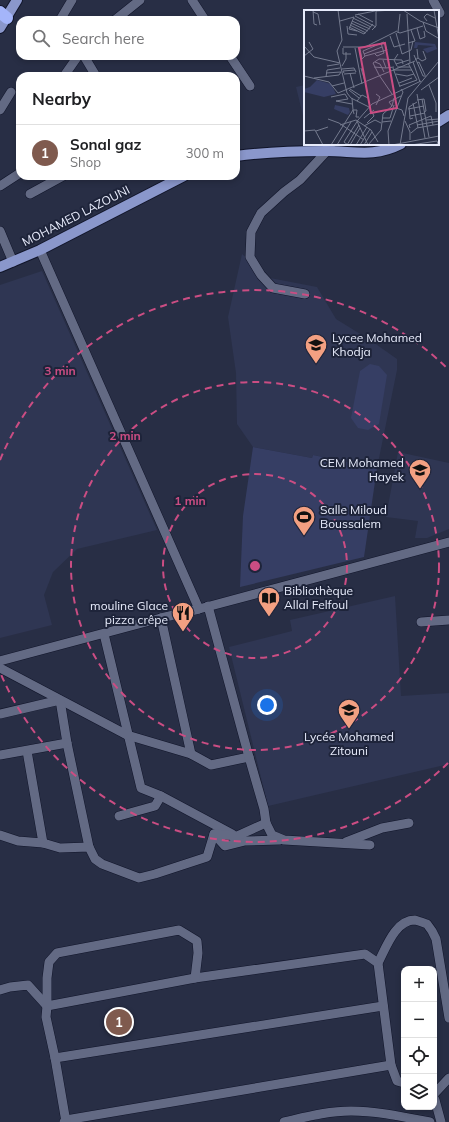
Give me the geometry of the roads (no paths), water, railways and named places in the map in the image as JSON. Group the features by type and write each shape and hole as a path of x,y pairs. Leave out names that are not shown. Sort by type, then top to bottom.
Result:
{"main road":[{"path":"0,28 3,15 17,0"},
{"path":"439,121 449,115"},
{"path":"240,156 329,148 371,153 392,149 400,145"},
{"name":"MOHAMED LAZOUNI","path":"0,267 40,250 175,180"}],"street":[{"path":"62,16 72,0"},
{"path":"120,16 140,0"},
{"path":"192,0 202,16"},
{"path":"433,0 442,14"},
{"path":"67,72 75,60"},
{"path":"86,60 94,72"},
{"path":"233,60 250,86"},
{"path":"0,110 11,92"},
{"path":"305,294 273,288 261,275 250,257 251,232 261,213 300,180 329,148"},
{"path":"0,186 16,176"},
{"path":"30,194 56,180"},
{"path":"0,231 13,262"},
{"path":"40,250 203,608 249,757 264,809 266,823 272,835 284,840"},
{"path":"0,661 449,542"},
{"path":"161,618 191,754"},
{"path":"421,622 449,620"},
{"path":"104,634 140,788 161,796 237,836"},
{"path":"0,668 128,736 191,754 211,765 249,757"},
{"path":"0,714 60,700"},
{"path":"60,700 67,743 89,847 95,859 102,864 139,878 207,857 214,834"},
{"path":"0,755 67,743"},
{"path":"27,751 43,843"},
{"path":"119,816 155,806 161,796"},
{"path":"214,834 237,836 266,823"},
{"path":"342,843 382,828 409,823"},
{"path":"214,834 225,846 245,841 284,840 370,845"},
{"path":"0,835 18,841 43,843 60,848 89,847"},
{"path":"401,1082 397,1081 391,1065 378,963 393,933 405,922 415,920 427,924 436,939 449,1018"},
{"path":"195,978 198,953 197,941 179,930 57,953 49,962 46,1017 55,1058 65,1121 391,1065"},
{"path":"47,1006 195,978 365,954 378,963"},
{"path":"0,990 28,985 47,1006"},
{"path":"55,1058 383,1006"},
{"path":"437,1091 449,1078"},
{"path":"437,1107 441,1122"},
{"path":"284,1122 330,1113 350,1111 370,1112 430,1122"}],"place":[{"name":"Lycee Mohamed Khodja","path":"316,364"},
{"name":"CEM Mohamed Hayek","path":"420,490"},
{"name":"Salle Miloud Boussalem","path":"304,536"},
{"name":"Bibliothèque Allal Felfoul","path":"269,618"},
{"name":"mouline Glace pizza crêpe","path":"183,632"},
{"name":"Lycée Mohamed Zitouni","path":"349,730"},
{"name":"Sonal gaz","path":"119,1022"}]}
